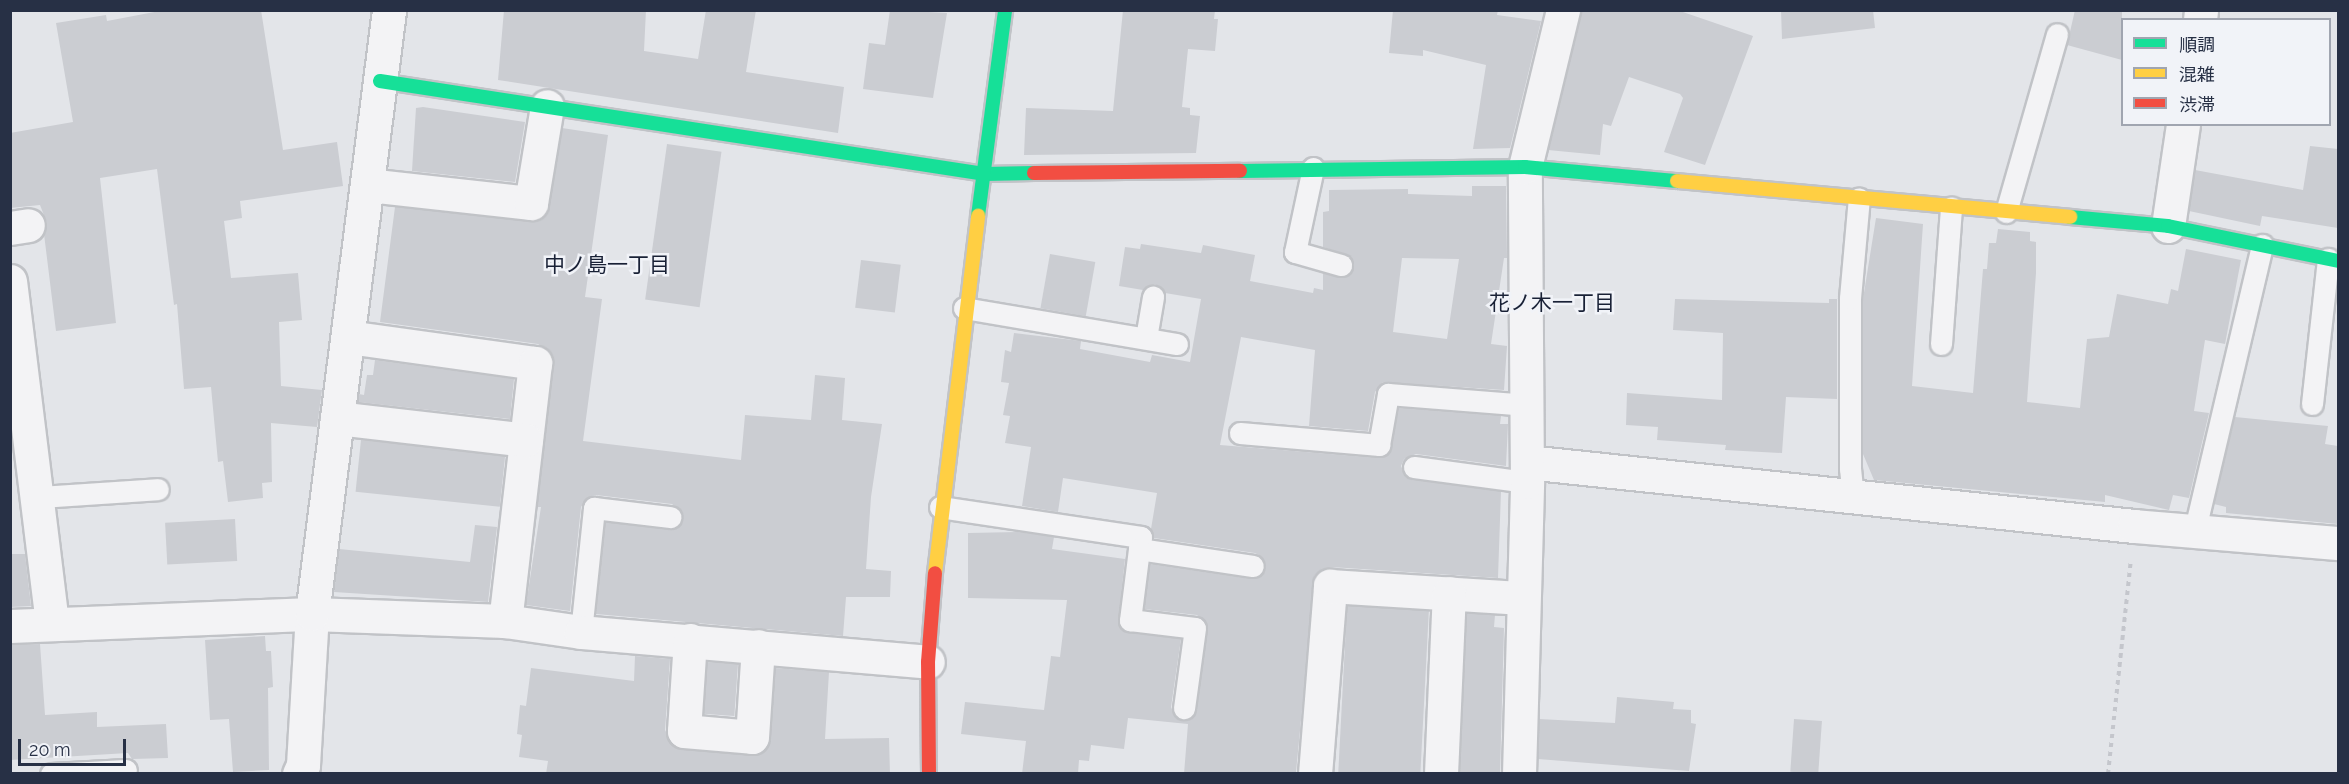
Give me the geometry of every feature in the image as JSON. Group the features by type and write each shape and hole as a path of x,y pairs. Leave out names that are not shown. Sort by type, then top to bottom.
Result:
{"street":[{"path":"299,774 303,765 312,614 389,10"},
{"path":"929,774 928,662 940,507 964,308 1005,10"},
{"path":"1519,774 1528,405 1525,167 1563,10"},
{"path":"380,81 984,174 1525,167 2168,226 2333,260"},
{"path":"367,184 531,202 547,106"},
{"path":"2168,226 2183,126"},
{"path":"10,281 39,497 52,623"},
{"path":"348,338 535,363 505,621"},
{"path":"337,418 526,440"},
{"path":"1527,472 1854,497 2134,526 2195,529 2338,543"},
{"path":"1315,774 1330,586 1523,598"},
{"path":"1441,774 1449,593"},
{"path":"10,626 312,614 505,621 581,632 928,662"},
{"path":"690,640 684,731 695,732 752,737 758,646"}],"lane":[{"path":"2006,212 2056,34"},
{"path":"1313,168 1294,252 1341,265"},
{"path":"1854,497 1850,468 1850,298 1859,198"},
{"path":"1941,344 1951,207"},
{"path":"2195,529 2262,245"},
{"path":"2312,404 2333,260"},
{"path":"1146,338 1153,297"},
{"path":"964,308 1177,344"},
{"path":"1240,433 1379,445 1388,394 1528,405"},
{"path":"1414,467 1527,472"},
{"path":"39,497 158,489"},
{"path":"940,507 1141,537 1130,620 1195,628 1184,708"},
{"path":"581,632 594,508 670,517"},
{"path":"1139,549 1253,566"},
{"path":"51,774 126,770"}],"path":[{"path":"2108,774 2134,526"}],"building":[{"path":"165,10 261,10 283,150 337,142 343,186 240,201 242,218 224,221 231,278 298,273 302,320 279,322 281,386 322,390 317,427 271,423 272,482 262,483 263,498 228,502 223,461 218,462 211,387 184,389 177,304 174,305 157,169 100,178 116,323 56,331 44,234 47,223 40,205 10,208 10,133 73,122 56,23 106,15 107,21"},
{"path":"504,10 646,10 644,51 698,59 706,10 756,10 746,72 844,87 838,133 498,80"},
{"path":"890,10 947,13 933,98 863,89 869,43 885,45"},
{"path":"1123,10 1215,10 1214,19 1218,19 1215,51 1188,49 1182,107 1190,108 1190,115 1200,116 1196,153 1024,155 1026,108 1113,111"},
{"path":"1393,10 1498,10 1497,15 1541,21 1510,148 1473,149 1486,65 1423,50 1423,56 1389,53"},
{"path":"1581,10 1677,10 1753,36 1705,165 1664,152 1683,98 1680,94 1629,77 1611,126 1603,124 1600,155 1548,150"},
{"path":"1781,10 1873,10 1875,28 1782,39"},
{"path":"2075,10 2122,10 2121,60 2067,45"},
{"path":"423,107 525,122 515,182 412,171 416,108"},
{"path":"562,128 608,135 585,297 602,299 583,441 741,460 745,415 811,420 815,375 845,378 842,420 882,424 871,497 866,569 891,571 890,597 846,597 843,636 596,614 605,522 669,530 680,525 683,518 681,511 672,504 596,495 588,497 581,507 570,611 526,605 541,507 537,507 552,355 538,344 380,322 395,207 539,220 549,206"},
{"path":"667,144 721,152 700,307 645,299"},
{"path":"2310,146 2338,149 2338,228 2262,216 2260,226 2189,211 2195,170 2303,190"},
{"path":"1472,186 1506,186 1507,258 1504,258 1491,344 1507,346 1504,390 1383,382 1375,392 1368,431 1309,426 1315,350 1241,337 1220,445 1378,458 1391,448 1399,408 1501,416 1500,424 1508,424 1506,466 1416,454 1404,459 1401,466 1406,477 1412,480 1501,491 1498,578 1331,567 1315,575 1296,772 1292,774 1184,774 1188,724 1128,718 1124,749 1091,745 1089,761 1079,760 1078,774 1022,774 1026,741 961,734 965,702 1044,710 1051,656 1060,657 1067,600 968,598 968,533 1018,532 1054,537 1052,549 1125,559 1118,624 1128,633 1181,639 1171,707 1176,718 1183,721 1194,716 1197,710 1207,624 1197,615 1144,609 1150,564 1251,579 1263,574 1266,567 1261,556 1255,553 1154,538 1151,529 1157,493 1063,478 1058,512 1022,506 1031,447 1005,443 1010,416 1003,415 1009,383 1001,382 1005,350 1011,352 1014,333 1081,341 1080,349 1150,362 1152,355 1190,362 1201,299 1165,293 1155,284 1143,290 1119,286 1125,247 1140,249 1141,244 1201,253 1203,245 1255,255 1250,281 1313,293 1314,288 1323,290 1323,273 1344,277 1353,268 1350,256 1323,247 1323,212 1329,211 1329,190 1408,189 1408,194 1472,196","holes":["1402,258 1459,259 1447,339 1393,332"]},
{"path":"1876,218 1923,224 1912,386 1973,393 1983,269 1987,269 1989,243 1996,243 1998,229 2030,232 2030,241 2036,242 2036,273 2027,402 2080,408 2087,339 2109,337 2117,294 2168,304 2171,289 2178,291 2186,249 2241,260 2225,344 2205,340 2194,411 2209,413 2189,498 2173,495 2169,510 2105,495 2105,502 1874,480 1863,454 1863,299"},
{"path":"1050,254 1095,262 1086,316 1040,308"},
{"path":"861,260 901,265 895,313 855,308"},
{"path":"1675,299 1829,303 1829,299 1837,299 1837,399 1786,397 1782,453 1725,450 1726,445 1657,440 1658,427 1626,425 1627,393 1722,400 1723,333 1673,330"},
{"path":"375,360 514,379 510,419 358,402 359,394 364,395 367,375 373,375"},
{"path":"2235,417 2328,426 2325,444 2338,446 2338,524 2226,513 2226,507 2214,504"},
{"path":"361,440 505,455 500,507 356,492"},
{"path":"235,519 237,561 167,565 165,523"},
{"path":"475,525 497,527 488,602 334,592 339,549 470,562"},
{"path":"10,554 25,554 31,606 10,607"},
{"path":"1347,606 1429,610 1420,774 1338,774"},
{"path":"1467,613 1495,615 1494,627 1504,628 1500,774 1460,774"},
{"path":"265,636 266,651 271,651 273,687 268,688 269,770 233,772 229,719 210,720 205,640"},
{"path":"40,644 45,715 97,712 97,727 166,724 168,758 132,759 128,753 10,760 10,645"},
{"path":"635,656 670,659 665,730 674,747 761,754 771,738 775,668 829,672 825,739 889,738 890,774 546,774 548,761 519,757 522,735 517,734 520,705 526,706 531,668 634,681"},
{"path":"707,662 738,664 734,716 703,714"},
{"path":"1617,697 1674,702 1673,709 1691,710 1691,723 1696,724 1689,771 1538,759 1539,719 1615,723"},
{"path":"1794,719 1822,721 1818,774 1790,772"}],"traffic: fast":[{"path":"978,216 1005,10"},
{"path":"380,81 984,174 1034,173"},
{"path":"1240,171 1525,167 1677,181"},
{"path":"2070,217 2168,226 2338,261"}],"traffic: slow":[{"path":"1677,181 2070,217"},
{"path":"935,573 978,216"}],"traffic: jam":[{"path":"1034,173 1240,171"},
{"path":"929,774 928,662 935,573"}],"district":[{"name":"中ノ島一丁目","path":"607,265"},
{"name":"花ノ木一丁目","path":"1552,303"}]}
